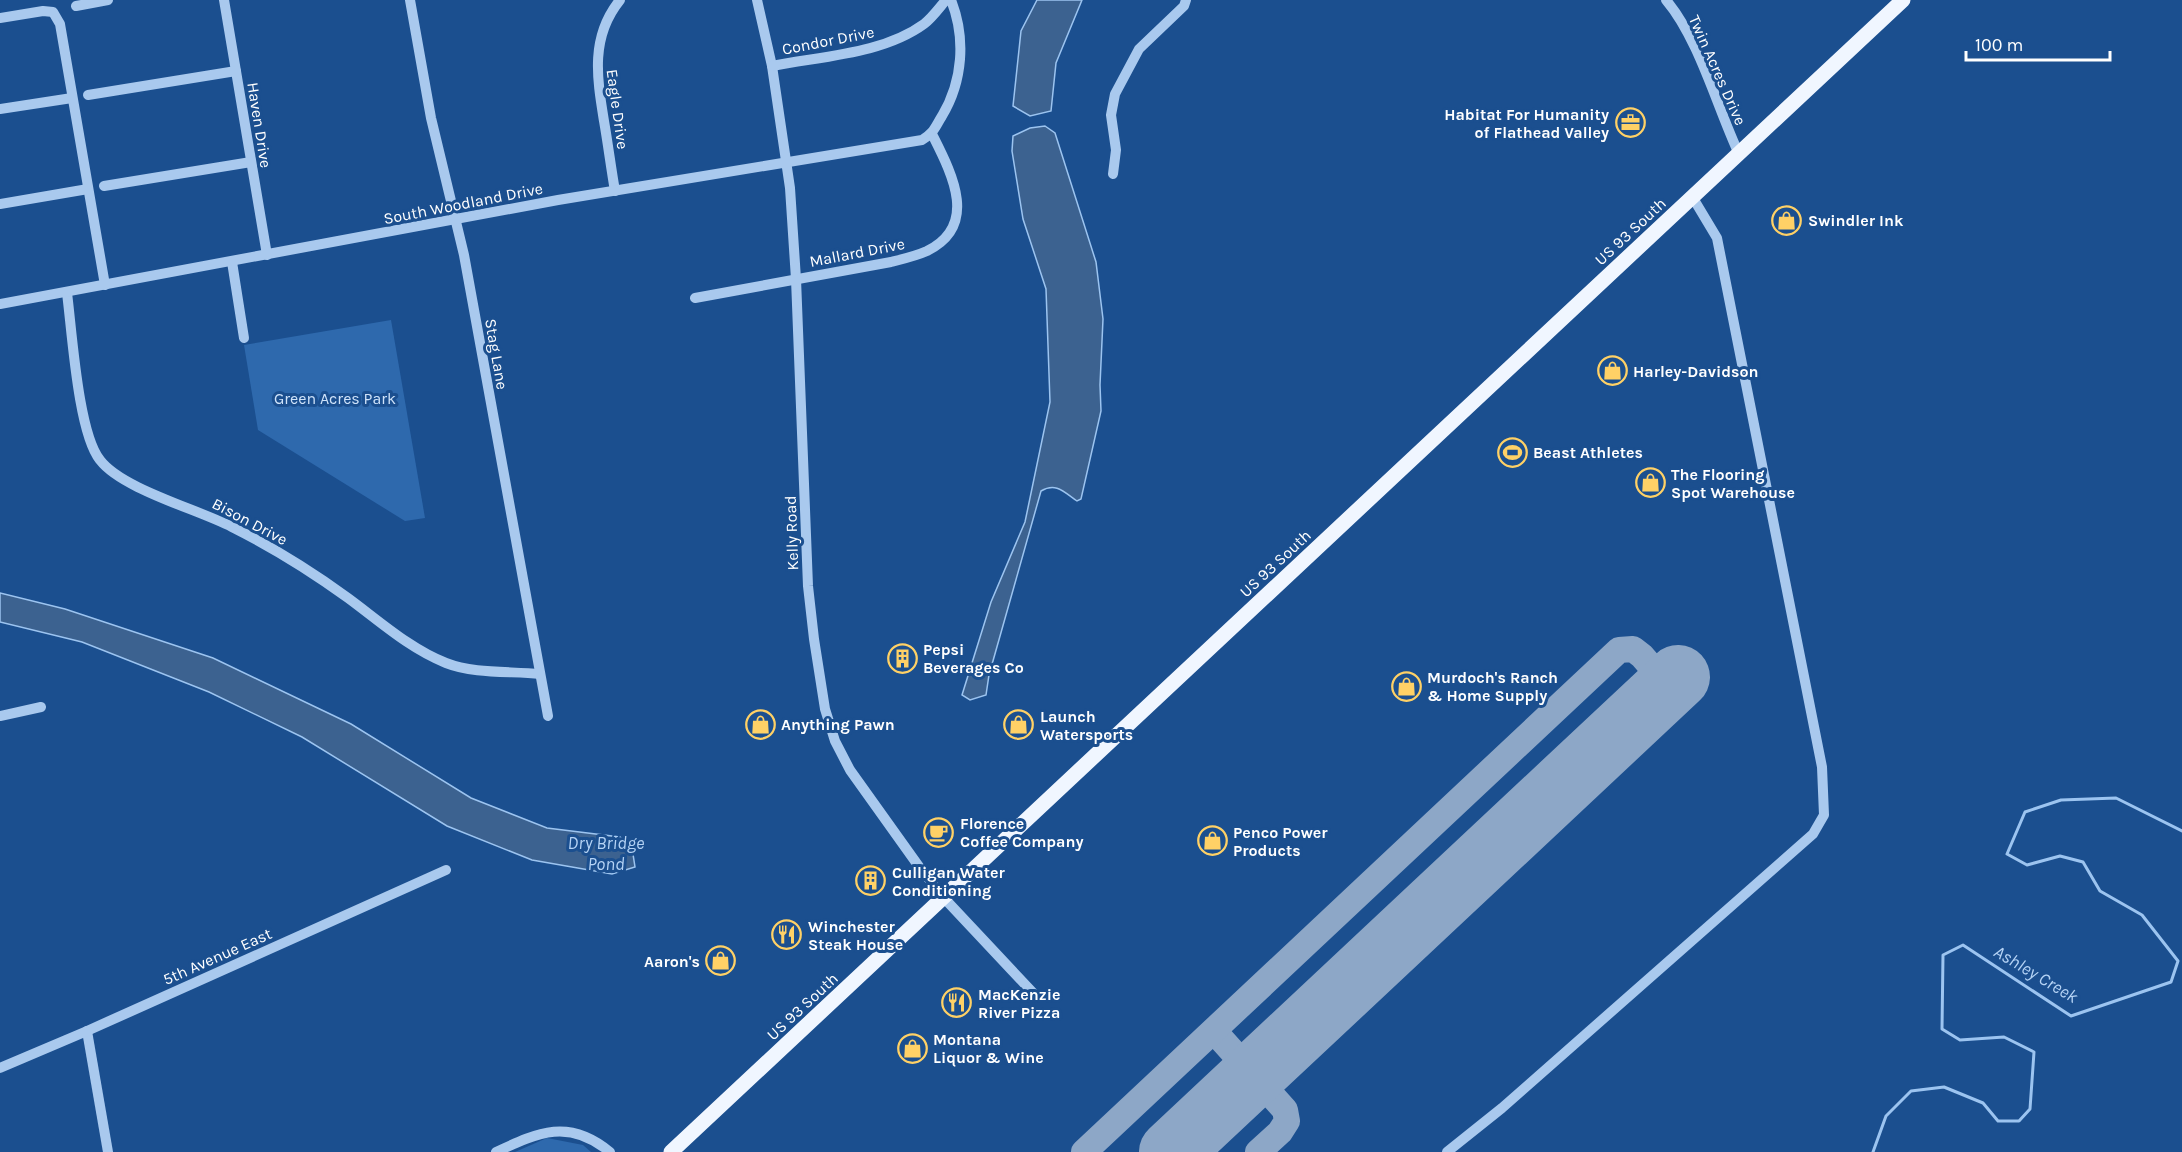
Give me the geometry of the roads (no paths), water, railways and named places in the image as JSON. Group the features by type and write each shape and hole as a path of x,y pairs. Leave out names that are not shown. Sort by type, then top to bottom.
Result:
{"main road":[{"name":"US 93 South","path":"671,1152 1903,0"}],"street":[{"path":"76,6 108,0"},
{"name":"Haven Drive","path":"224,0 267,255"},
{"name":"Stag Lane","path":"410,0 431,118 464,255 548,716"},
{"name":"Eagle Drive","path":"615,191 598,81 597,57 601,33 620,0"},
{"name":"Kelly Road","path":"757,0 772,66 792,215 808,586 812,631 825,709 835,741 850,770 920,868 944,898 1035,995"},
{"name":"Condor Drive","path":"772,66 888,44 909,34 926,22 946,0"},
{"path":"932,134 949,104 959,73 959,32 951,0"},
{"path":"1113,174 1116,150 1111,115 1114,94 1139,49 1184,6 1186,0"},
{"name":"Twin Acres Drive","path":"1666,0 1681,21 1693,45 1738,154"},
{"path":"0,18 43,10 53,12 60,24 105,285"},
{"path":"88,95 236,71"},
{"path":"0,110 72,98"},
{"name":"South Woodland Drive","path":"0,304 615,191 922,140 932,134"},
{"name":"Mallard Drive","path":"695,298 908,258 926,251 944,239 954,222 957,201 953,181 932,134"},
{"path":"104,186 251,162"},
{"path":"0,204 88,189"},
{"path":"1447,1152 1502,1108 1796,850 1813,834 1824,815 1822,767 1717,238 1693,198"},
{"path":"232,262 244,338"},
{"name":"Bison Drive","path":"67,292 88,435 98,459 112,473 129,483 200,512 263,543 335,589 402,638 443,662 471,669 540,674"},
{"path":"0,716 41,707"},
{"name":"5th Avenue East","path":"0,1068 446,870"},
{"path":"87,1031 108,1152"},
{"path":"496,1152 528,1137 555,1130 587,1136 610,1152"}],"water":[{"path":"1037,0 1082,0 1056,63 1051,111 1030,116 1013,106 1021,31"},
{"path":"1045,126 1055,133 1096,262 1103,319 1101,411 1081,499 1077,501 1056,488 1046,488 1041,491 989,675 986,695 970,700 962,695 991,602 1025,522 1050,402 1046,289 1023,219 1012,151 1013,136 1030,128"},
{"name":"Dry Bridge Pond","path":"0,593 65,609 213,658 351,724 471,798 547,828 620,837 632,848 635,867 612,874 532,860 447,826 302,737 209,692 82,642 0,622"}],"waterway":[{"name":"Ashley Creek","path":"1873,1152 1886,1116 1911,1091 1944,1087 1983,1103 1998,1121 2019,1121 2030,1109 2034,1052 2004,1037 1960,1040 1942,1029 1943,955 1963,945 2071,1016 2171,982 2178,961 2142,915 2100,891 2083,862 2060,856 2027,865 2007,854 2025,812 2061,800 2116,798 2182,831"}],"place":[{"name":"Habitat For Humanity of Flathead Valley","path":"1630,123"},
{"name":"Swindler Ink","path":"1787,220"},
{"name":"Harley-Davidson","path":"1612,371"},
{"name":"Beast Athletes","path":"1512,452"},
{"name":"The Flooring Spot Warehouse","path":"1650,483"},
{"name":"Pepsi Beverages Co","path":"902,658"},
{"name":"Murdoch's Ranch & Home Supply","path":"1406,686"},
{"name":"Anything Pawn","path":"760,724"},
{"name":"Launch Watersports","path":"1019,725"},
{"name":"Florence Coffee Company","path":"939,832"},
{"name":"Penco Power Products","path":"1212,841"},
{"name":"Culligan Water Conditioning","path":"871,881"},
{"name":"Winchester Steak House","path":"787,935"},
{"name":"Aaron's","path":"721,961"},
{"name":"MacKenzie River Pizza","path":"957,1003"},
{"name":"Montana Liquor & Wine","path":"912,1048"}],"park label":[{"name":"Green Acres Park","path":"335,398"}]}
